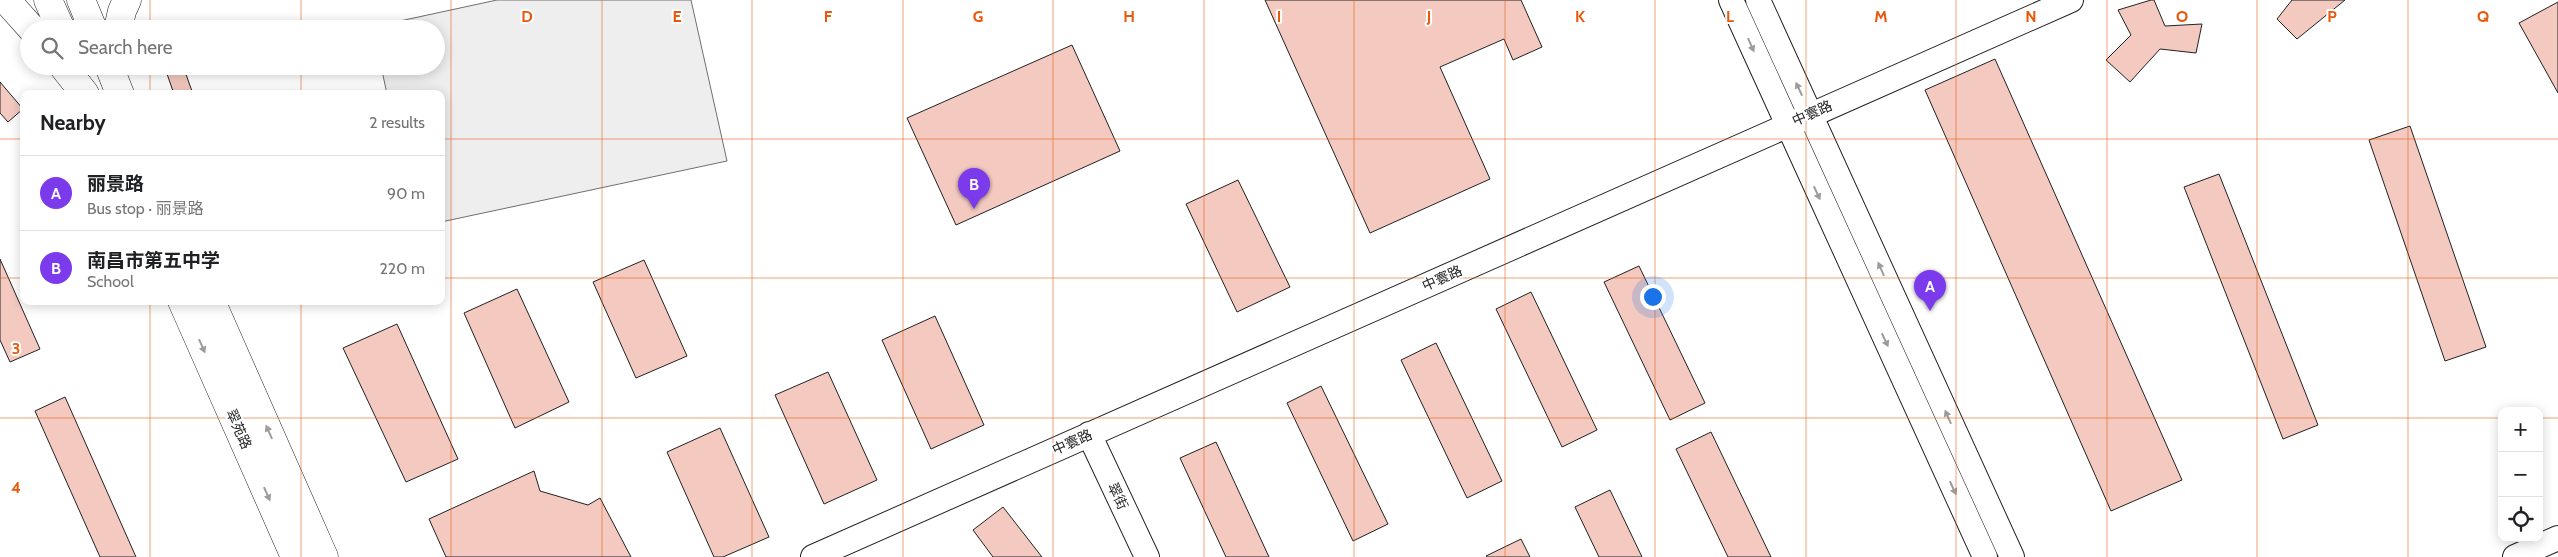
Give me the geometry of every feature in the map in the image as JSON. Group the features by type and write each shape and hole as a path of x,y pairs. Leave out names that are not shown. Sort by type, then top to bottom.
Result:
{"main road":[{"path":"6,0 24,20"},
{"path":"48,0 57,20"},
{"path":"81,0 89,20"},
{"path":"120,20 127,0"},
{"path":"70,75 82,90"},
{"path":"81,75 88,90"},
{"path":"112,75 118,90"},
{"path":"121,75 123,90"},
{"name":"翠苑路","path":"184,305 295,557"},
{"name":"翠苑路","path":"213,305 324,557"}],"street":[{"path":"1731,0 1786,125 1985,557"},
{"path":"1758,0 2012,557"},
{"name":"中寰路","path":"813,557 2071,0"},
{"name":"翠街","path":"1089,434 1147,557"},
{"path":"2515,557 2558,538"}],"shaded area":[{"path":"497,0 691,0 727,161 445,221 445,90 386,90 383,75 445,75 445,20 404,20"}],"building":[{"path":"1265,0 1521,0 1542,47 1513,60 1504,39 1440,67 1490,179 1370,233"},
{"path":"2154,0 2165,26 2202,24 2196,53 2160,49 2130,82 2106,60 2131,35 2118,10"},
{"path":"2292,0 2345,0 2297,39 2277,19"},
{"path":"2558,2 2558,93 2519,23"},
{"path":"1072,45 1120,151 956,225 907,118"},
{"path":"1995,59 2182,480 2111,511 1925,90"},
{"path":"167,75 186,75 192,90 173,90"},
{"path":"0,82 20,105 20,112 8,122 0,113"},
{"path":"2410,126 2486,347 2445,361 2369,140"},
{"path":"2219,174 2318,425 2283,439 2184,187"},
{"path":"1238,180 1290,287 1237,312 1186,204"},
{"path":"0,259 40,349 10,362 0,340"},
{"path":"644,260 687,356 636,378 593,282"},
{"path":"1639,266 1705,403 1670,420 1604,282"},
{"path":"517,289 569,402 515,428 464,313"},
{"path":"1531,292 1597,430 1562,447 1496,309"},
{"path":"935,316 984,425 931,449 882,340"},
{"path":"397,324 458,459 406,482 343,348"},
{"path":"1436,343 1502,481 1467,498 1401,360"},
{"path":"828,372 877,480 824,504 775,395"},
{"path":"1321,386 1388,524 1353,541 1287,403"},
{"path":"65,397 136,557 100,557 35,411"},
{"path":"720,428 769,537 723,557 714,557 667,452"},
{"path":"1711,432 1771,557 1728,557 1676,449"},
{"path":"1216,442 1269,557 1226,557 1180,458"},
{"path":"534,471 540,491 588,505 600,498 631,557 446,557 429,519"},
{"path":"1610,490 1642,557 1599,557 1575,507"},
{"path":"1003,507 1042,557 993,557 973,530"},
{"path":"1521,539 1530,557 1486,556"}],"place":[{"name":"南昌市第五中学","path":"974,209"},
{"name":"丽景路","path":"1930,311"}]}
